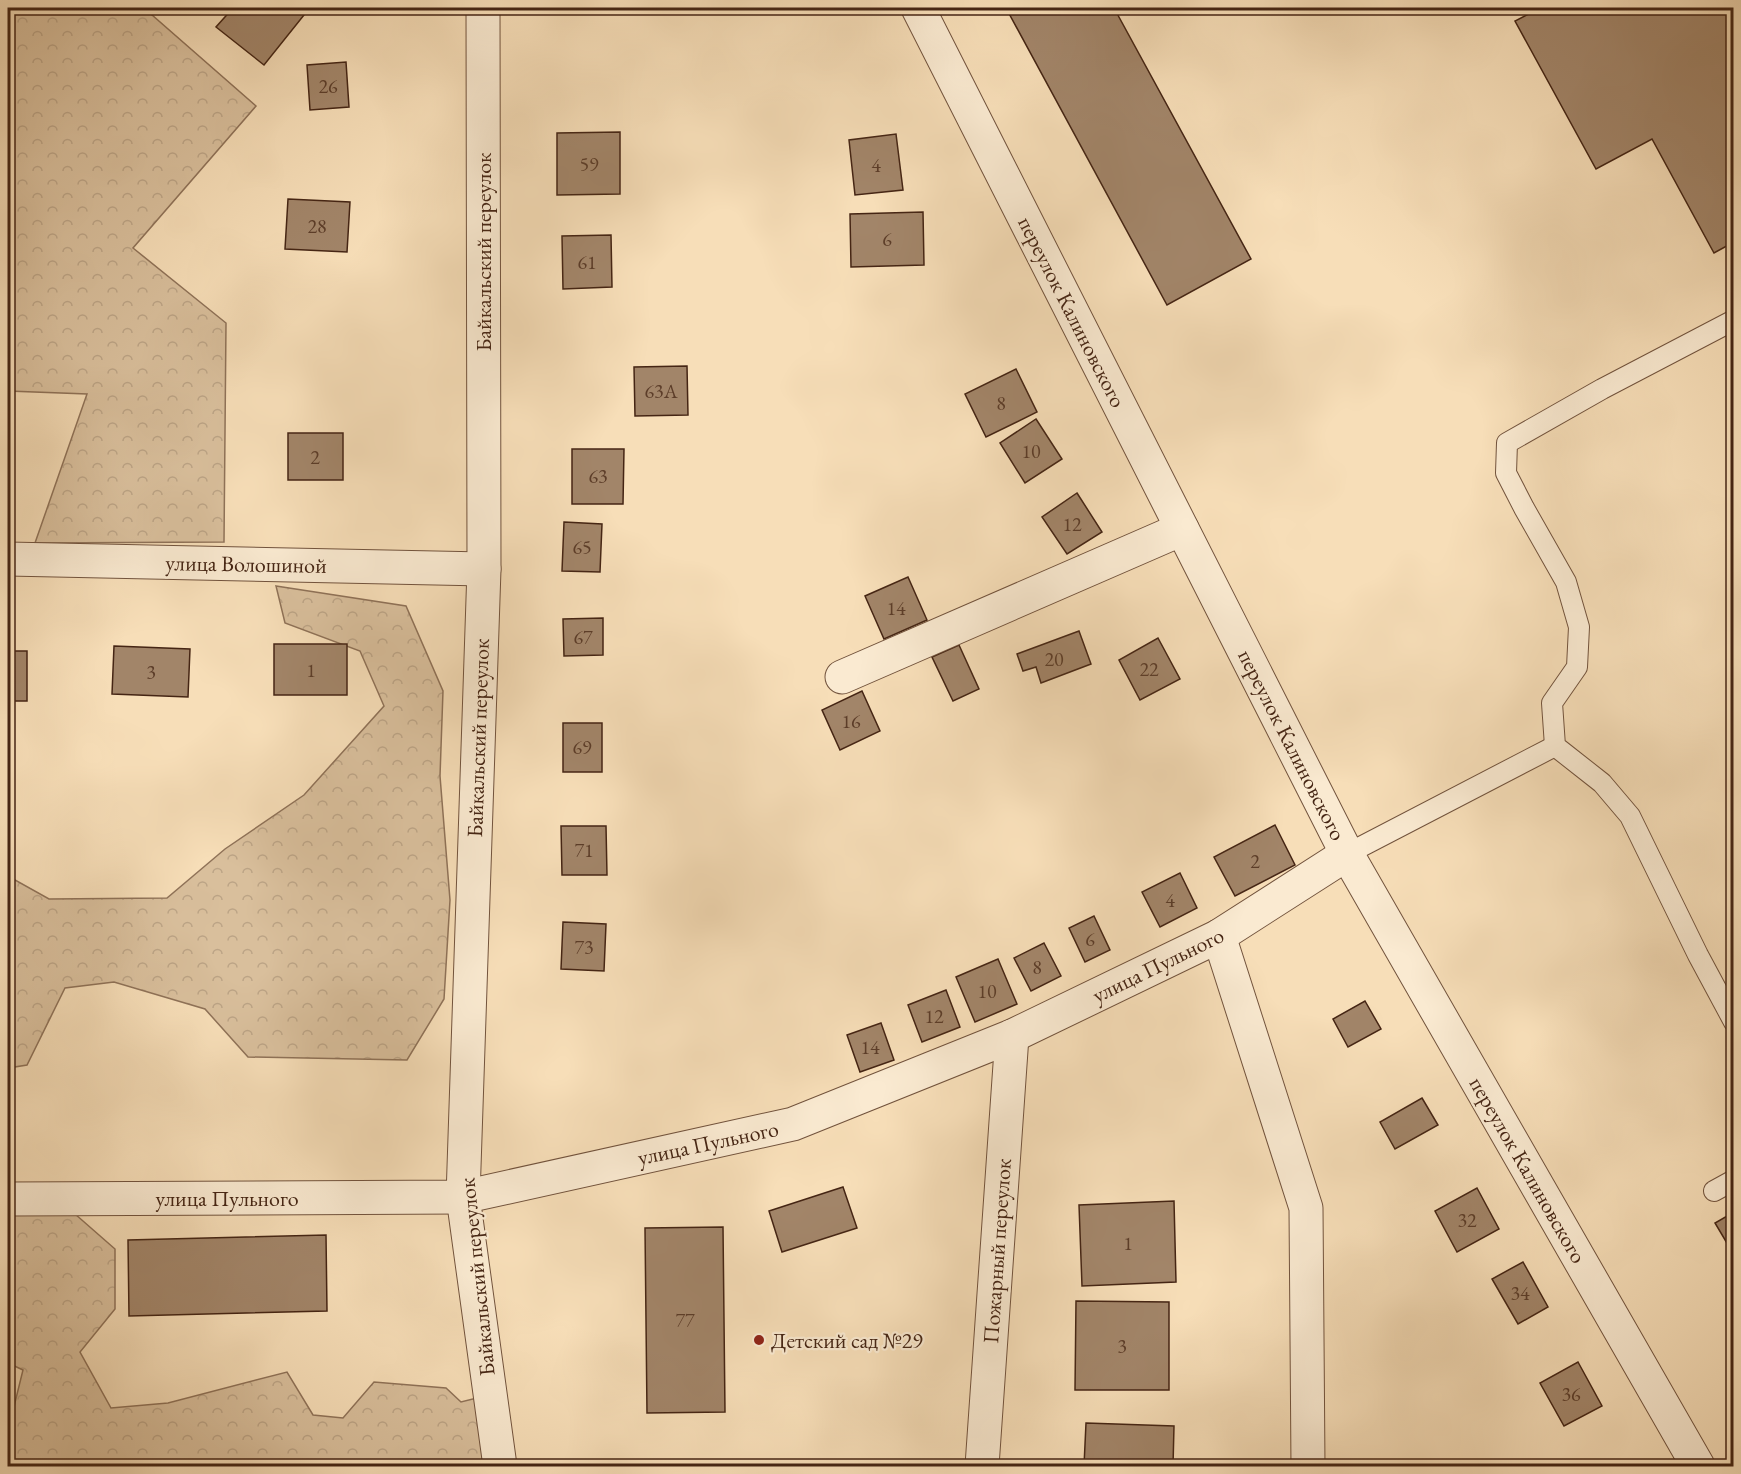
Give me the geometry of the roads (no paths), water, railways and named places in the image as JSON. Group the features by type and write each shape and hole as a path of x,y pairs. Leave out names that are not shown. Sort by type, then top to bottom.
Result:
{"street":[{"name":"Байкальский переулок","path":"483,8 484,569 463,1197 500,1467"},
{"name":"переулок Калиновского","path":"918,8 1347,854 1698,1467"},
{"path":"842,678 1182,529"},
{"name":"улица Волошиной","path":"8,559 484,569"},
{"name":"улица Пульного","path":"8,1199 463,1197 793,1125 1012,1036 1220,936 1347,854"},
{"path":"1220,936 1306,1208 1308,1467"},
{"name":"Пожарный переулок","path":"982,1467 1012,1036"}],"lane":[{"path":"1731,1012 1698,955 1630,816 1602,783 1555,746 1552,703 1577,667 1579,627 1566,582 1506,472 1507,443 1602,389 1734,320"},
{"path":"1347,854 1555,746"},
{"path":"1714,1191 1734,1180"}],"place":[{"name":"Детский сад №29","path":"759,1340"}]}
